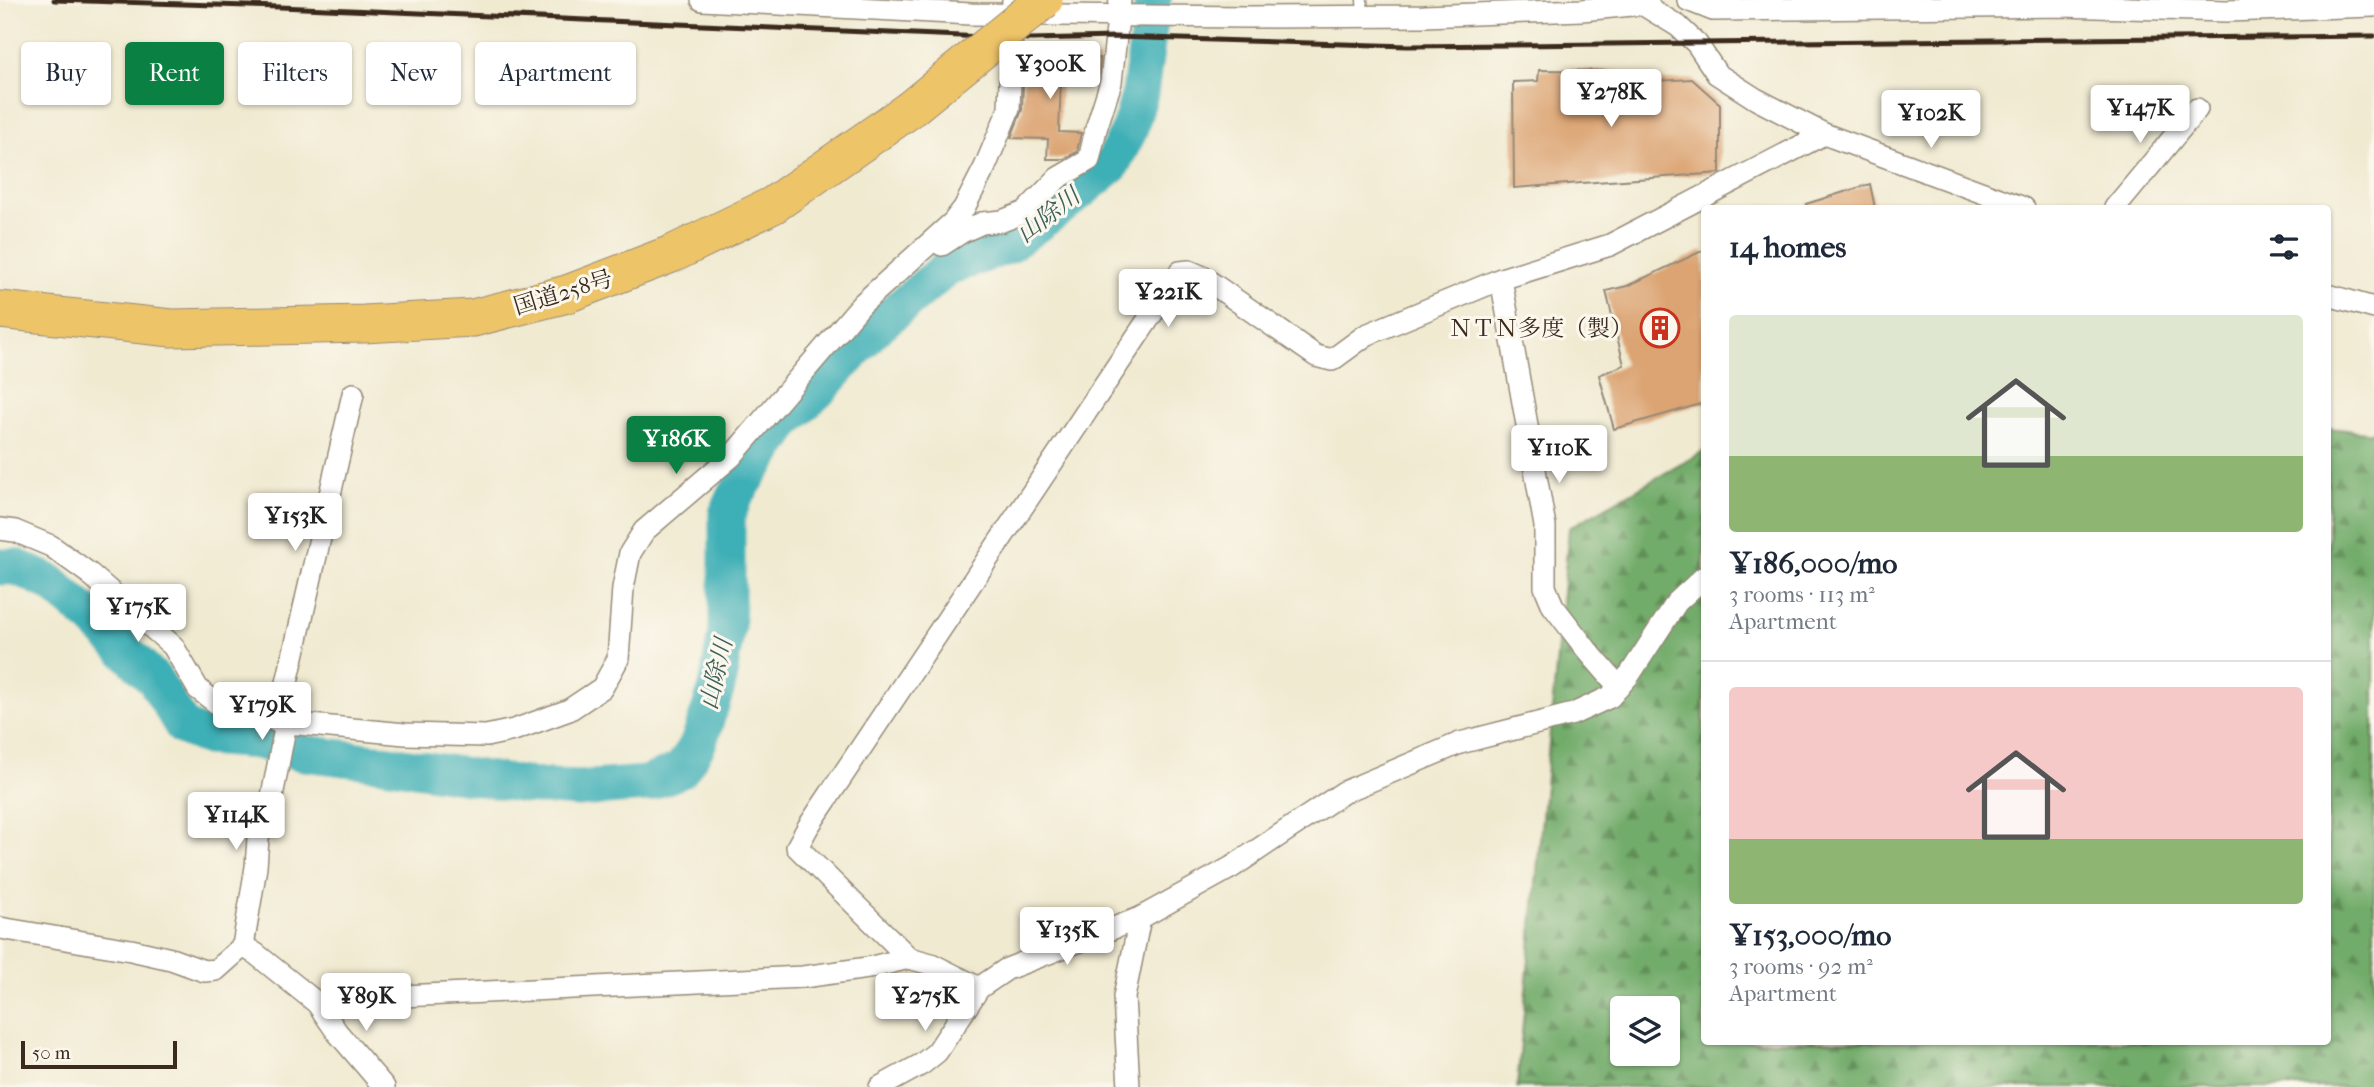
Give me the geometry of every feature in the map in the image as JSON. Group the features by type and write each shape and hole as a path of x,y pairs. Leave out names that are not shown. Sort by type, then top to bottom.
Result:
{"highway":[{"name":"国道258号","path":"0,310 173,328 363,324 473,318 567,294 674,253 773,205 909,110 1023,4"}],"street":[{"path":"702,0 896,5 971,14 1023,4 1119,8 1139,16 1165,17 1363,7 1424,16 1582,10 1645,2 1697,44 1717,74 1756,99 1824,134 2016,205"},
{"path":"1688,0 1713,10 2062,3 2226,11 2374,6"},
{"path":"0,529 15,531 51,546 90,574 173,646 198,689 219,705 254,712 282,722 405,734 485,736 514,730 569,709 602,688 618,659 623,588 630,553 644,531 732,456 862,304 953,222 964,208 985,167 1009,109 1023,4"},
{"path":"906,265 917,265 962,232 982,223 1002,221 1025,212 1058,178 1088,160 1111,82 1119,8"},
{"path":"2117,205 2197,109"},
{"path":"909,958 797,847 823,804 1180,272 1189,271 1203,277 1316,356 1332,360 1366,335 1501,279 1610,245 1824,134"},
{"path":"1501,279 1545,526 1545,587 1553,606 1619,687"},
{"path":"2331,296 2374,308"},
{"path":"0,928 131,950 171,959 204,971 216,970 243,946 257,867 258,838 271,802 279,767 282,722 353,394"},
{"path":"880,1087 922,1064 937,1052 979,988 1007,969 1140,918 1232,867 1344,792 1460,743 1573,713 1610,697 1630,674 1677,602 1701,580"},
{"path":"1129,1087 1124,997 1140,918"},
{"path":"243,946 257,954 317,1003 337,1032 384,1087"},
{"path":"317,1003 340,999 803,976 868,968 909,958 931,964 979,988"}],"green space":[{"path":"2331,428 2374,433 2374,1087 1517,1087 1569,528 1701,453 1701,1045 2331,1045"}],"building":[{"path":"1024,56 1100,58 1098,79 1061,78 1059,132 1081,133 1077,152 1064,159 1047,159 1048,139 1011,138 1022,110"},
{"path":"1539,70 1618,71 1620,83 1692,79 1720,104 1720,173 1514,188 1513,82 1538,81"},
{"path":"1870,184 1874,205 1806,205"},
{"name":"ＮＴＮ多度（製）","path":"1701,251 1701,404 1614,429 1599,375 1624,365 1606,291 1627,286"}],"waterway":[{"name":"山除川","path":"0,567 17,567 51,583 92,618 155,680 183,727 207,737 257,741 303,753 525,785 578,789 646,784 681,770 698,744 717,687 727,626 727,514 737,493 786,421 823,386 874,329 947,268 1007,246 1111,166 1129,131 1140,93 1153,0"}],"railway":[{"path":"54,0 1031,39 1114,37 1408,46 2374,36"}],"place":[{"name":"ＮＴＮ多度（製）","path":"1660,328"}]}
